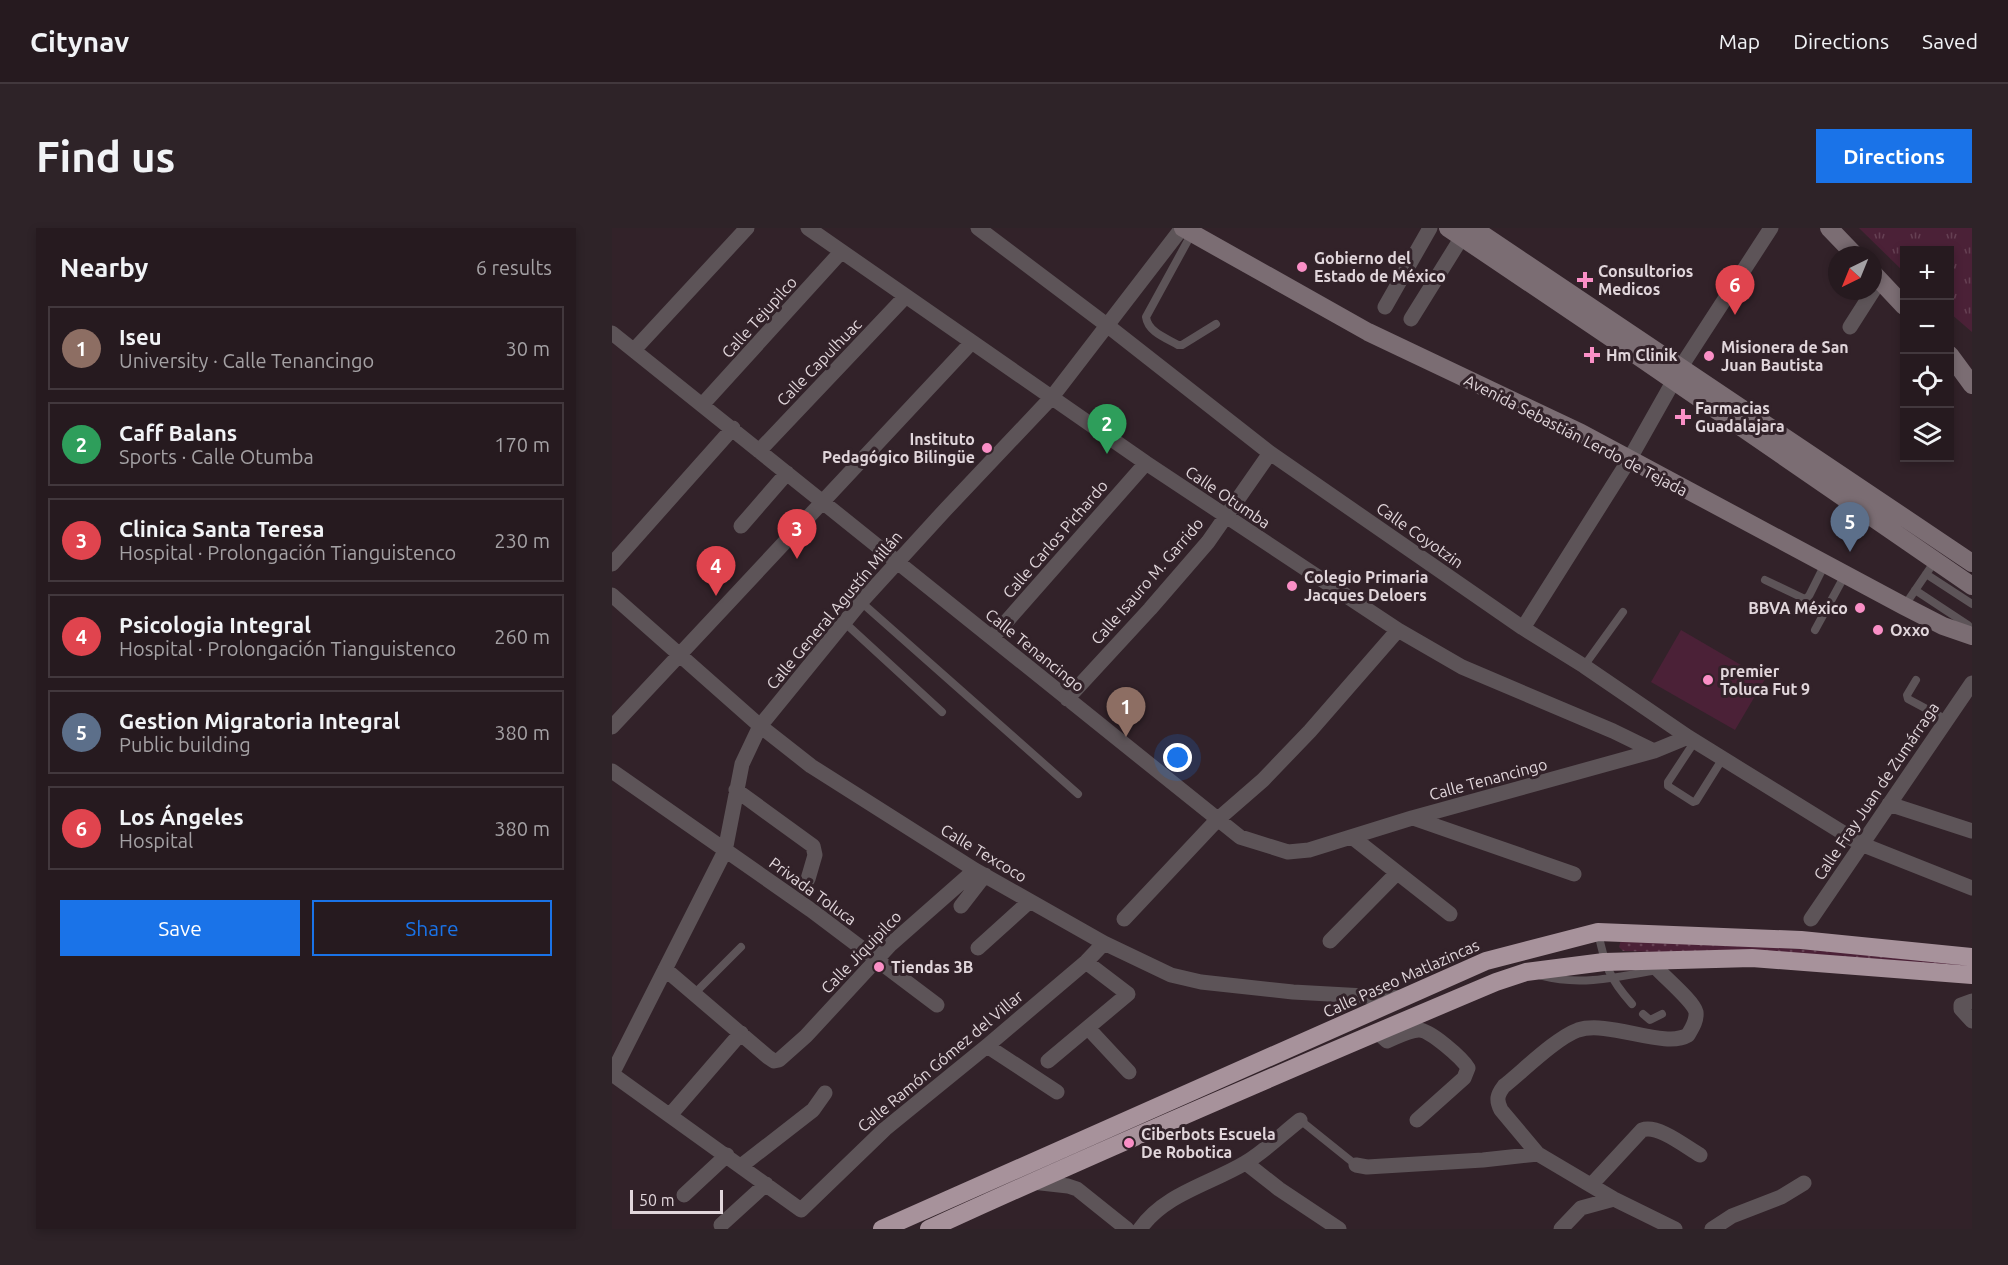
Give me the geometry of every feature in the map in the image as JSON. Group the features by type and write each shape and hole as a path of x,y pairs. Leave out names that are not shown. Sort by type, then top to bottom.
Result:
{"highway":[{"name":"Calle Paseo Matlazincas","path":"882,1229 1486,961 1598,933 1801,940 1972,957"},
{"path":"933,1228 1162,1124 1496,982 1526,972 1608,970 1752,958 1972,975"}],"main road":[{"path":"1829,228 1846,246"},
{"name":"Avenida Sebastián Lerdo de Tejada","path":"1186,230 1368,332 1581,434 1943,626 1969,628"},
{"path":"1461,231 1972,563"},
{"path":"1882,283 1900,301"},
{"path":"1954,352 1972,363"},
{"path":"1954,360 1972,385"},
{"path":"1678,374 1931,567 1972,586"}],"street":[{"path":"634,350 747,228"},
{"name":"Calle Otumba","path":"808,228 1225,517 1398,630 1462,667 1613,731 1654,751"},
{"name":"Calle Coyotzin","path":"978,228 1270,453 1523,628 1584,666 1691,739 1861,844 1972,888"},
{"path":"1385,307 1430,228"},
{"path":"1523,628 1629,460 1678,374 1771,228"},
{"name":"Calle General Agustín Millán","path":"612,1074 724,850 742,764 760,726 861,602 1052,397 1186,230"},
{"path":"1411,319 1461,231"},
{"name":"Calle Tejupilco","path":"702,405 842,252"},
{"name":"Calle Capulhuac","path":"759,451 905,297"},
{"path":"1850,327 1864,300"},
{"name":"Calle Tenancingo","path":"612,333 1240,837 1288,852 1309,850 1412,818 1691,739"},
{"path":"612,727 972,342"},
{"path":"612,564 733,428"},
{"name":"Calle Isauro M. Garrido","path":"1067,699 1208,542 1270,453"},
{"name":"Calle Carlos Pichardo","path":"992,638 1146,463"},
{"path":"741,526 787,473"},
{"name":"Calle Texcoco","path":"612,596 760,726 819,772 980,873 1104,943 1171,975 1202,982 1293,992 1401,998"},
{"path":"1124,920 1217,820 1263,780 1310,731 1398,630"},
{"name":"Calle Fray Juan de Zumárraga","path":"1810,919 1972,683"},
{"name":"Privada Toluca","path":"612,771 811,910 937,1005"},
{"path":"736,790 813,846 815,855 808,879"},
{"path":"1890,804 1972,831"},
{"path":"1412,818 1574,874"},
{"path":"1352,837 1450,914"},
{"path":"961,906 980,873"},
{"name":"Calle Jiquipilco","path":"741,1033 774,1061 784,1058 875,960 980,873"},
{"path":"1330,941 1397,873"},
{"path":"978,948 1030,901"},
{"name":"Calle Ramón Gómez del Villar","path":"766,1184 801,1210 844,1166 885,1129 1086,962 1104,943"},
{"path":"1048,1061 1128,994 1086,962"},
{"path":"1653,966 1690,1002 1696,1011 1696,1019 1688,1035 1676,1040 1608,1029 1577,1030 1564,1037 1504,1086 1498,1094 1497,1102 1501,1110 1538,1154 1614,1199 1675,1229"},
{"path":"664,969 741,1033 671,1114"},
{"path":"1972,1001 1961,1005 1961,1010 1972,1021"},
{"path":"1088,1028 1129,1072"},
{"path":"1377,1032 1387,1041 1415,1030 1426,1031 1462,1060 1468,1068 1464,1078 1417,1120"},
{"path":"987,1046 1057,1092"},
{"path":"612,1074 766,1184 721,1225"},
{"path":"741,1166 813,1110 825,1093"},
{"path":"1140,1229 1155,1211 1246,1163 1300,1120"},
{"path":"1592,1184 1642,1130 1647,1128 1658,1130 1701,1155"},
{"path":"1356,1165 1367,1167 1483,1160 1538,1154"},
{"path":"684,1195 727,1155"},
{"path":"1246,1163 1279,1189 1339,1229"},
{"path":"1032,1182 1068,1185 1077,1189 1127,1229"},
{"path":"1712,1229 1732,1216 1781,1197 1804,1183"},
{"path":"1561,1229 1581,1208 1614,1199"}],"lane":[{"path":"1186,230 1146,321 1154,331 1178,345 1182,345 1216,324"},
{"path":"1765,580 1805,599 1809,596 1825,564"},
{"path":"1904,606 1931,567 1972,604"},
{"path":"1815,630 1845,575"},
{"path":"1916,590 1969,628"},
{"path":"861,602 1078,794"},
{"path":"1584,666 1623,612"},
{"path":"844,622 942,712"},
{"path":"1916,680 1907,695 1908,699 1947,720"},
{"path":"1691,739 1668,786 1692,802 1696,801 1723,758"},
{"path":"1598,933 1608,970 1632,1004"},
{"path":"694,994 741,947"},
{"path":"1642,1014 1650,1020 1662,1014"},
{"path":"1300,1120 1356,1165"}],"green space":[{"path":"1859,228 1972,228 1972,332 1954,316 1954,246 1900,246 1900,268 1882,250 1882,246 1877,246"},
{"name":"premier Toluca Fut 9","path":"1681,630 1765,679 1735,730 1651,682"},
{"path":"1622,936 1972,963 1972,971 1817,957 1623,951 1619,947"}],"place":[{"name":"Gobierno del Estado de México","path":"1302,267"},
{"name":"Consultorios Medicos","path":"1585,280"},
{"name":"Los Ángeles","path":"1735,315"},
{"name":"Hm Clinik","path":"1592,355"},
{"name":"Misionera de San Juan Bautista","path":"1709,356"},
{"name":"Farmacias Guadalajara","path":"1683,417"},
{"name":"Instituto Pedagógico Bilingüe","path":"987,448"},
{"name":"Caff Balans","path":"1107,454"},
{"name":"Gestion Migratoria Integral","path":"1850,552"},
{"name":"Clinica Santa Teresa","path":"797,559"},
{"name":"Colegio Primaria Jacques Deloers","path":"1292,586"},
{"name":"Psicologia Integral","path":"716,596"},
{"name":"BBVA México","path":"1860,608"},
{"name":"Oxxo","path":"1878,630"},
{"name":"premier Toluca Fut 9","path":"1708,680"},
{"name":"Iseu","path":"1126,737"},
{"name":"Tiendas 3B","path":"879,967"},
{"name":"Ciberbots Escuela De Robotica","path":"1129,1143"}]}
